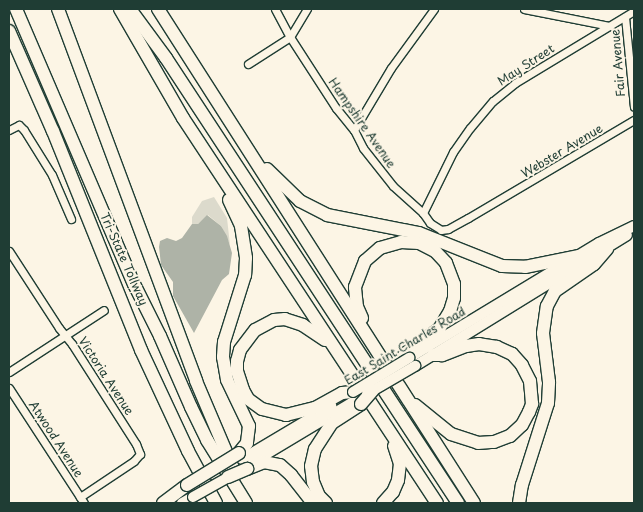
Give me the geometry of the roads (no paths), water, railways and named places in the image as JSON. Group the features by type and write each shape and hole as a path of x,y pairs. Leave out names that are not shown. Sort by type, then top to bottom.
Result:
{"highway":[{"name":"Tri-State Tollway","path":"16,9 134,284 208,440 245,502"},
{"path":"58,9 196,381 224,445 245,502"},
{"path":"120,9 183,118 437,503"},
{"path":"130,9 166,58 458,503"},
{"path":"158,9 474,503"},
{"name":"Tri-State Tollway","path":"9,31 53,131 142,350 188,451 216,503"},
{"path":"183,118 187,133 237,214 244,238 245,275 224,342 223,357 227,380 249,426 243,462 228,477"},
{"path":"230,123 279,182 300,201 326,215 419,233 502,266 525,267 578,256"},
{"path":"370,340 357,307 355,287 365,261 380,248 401,242 425,245 440,254 449,268 454,284 454,298 450,311 439,329 410,359 395,367"},
{"path":"519,503 522,486 548,403 549,382 543,333 547,306 555,291 594,264 608,249"},
{"path":"334,346 314,331 294,320 274,320 255,330 240,350 237,371 240,384 248,399 254,404 269,412 286,415 315,408 342,393 357,399"},
{"path":"408,399 451,434 472,442 486,444 502,440 515,432 526,419 532,404 531,384 522,365 512,354 497,347 479,344 466,346 442,355 433,355"},
{"path":"326,503 319,496 313,482 311,466 315,449 332,423 357,399 374,390"},
{"path":"382,418 400,464 394,492 383,503"},
{"path":"165,503 243,462 264,462 280,465 291,475 313,503"}],"main road":[{"name":"East Saint Charles Road","path":"374,390 410,359 578,256 634,226"},
{"name":"East Saint Charles Road","path":"410,359 433,355 608,249 634,230"},
{"name":"East Saint Charles Road","path":"243,462 357,399 395,367"},
{"path":"182,503 190,490 228,477"}],"street":[{"name":"Hampshire Avenue","path":"275,9 290,37 336,108 354,130 363,148 393,186 423,213 433,226 441,230 448,229 501,200"},
{"path":"248,64 290,37 307,9"},
{"path":"354,130 391,68 434,9"},
{"path":"524,9 610,26"},
{"name":"May Street","path":"423,213 453,152 493,101 515,83 630,12"},
{"name":"Fair Avenue","path":"630,12 634,107"},
{"name":"Webster Avenue","path":"501,200 634,120"},
{"path":"9,130 19,126 52,175 71,219"},
{"name":"Victoria Avenue","path":"9,251 130,435 140,454 134,461 82,500"},
{"path":"9,372 104,310"},
{"name":"Atwood Avenue","path":"9,388 82,500"}]}
